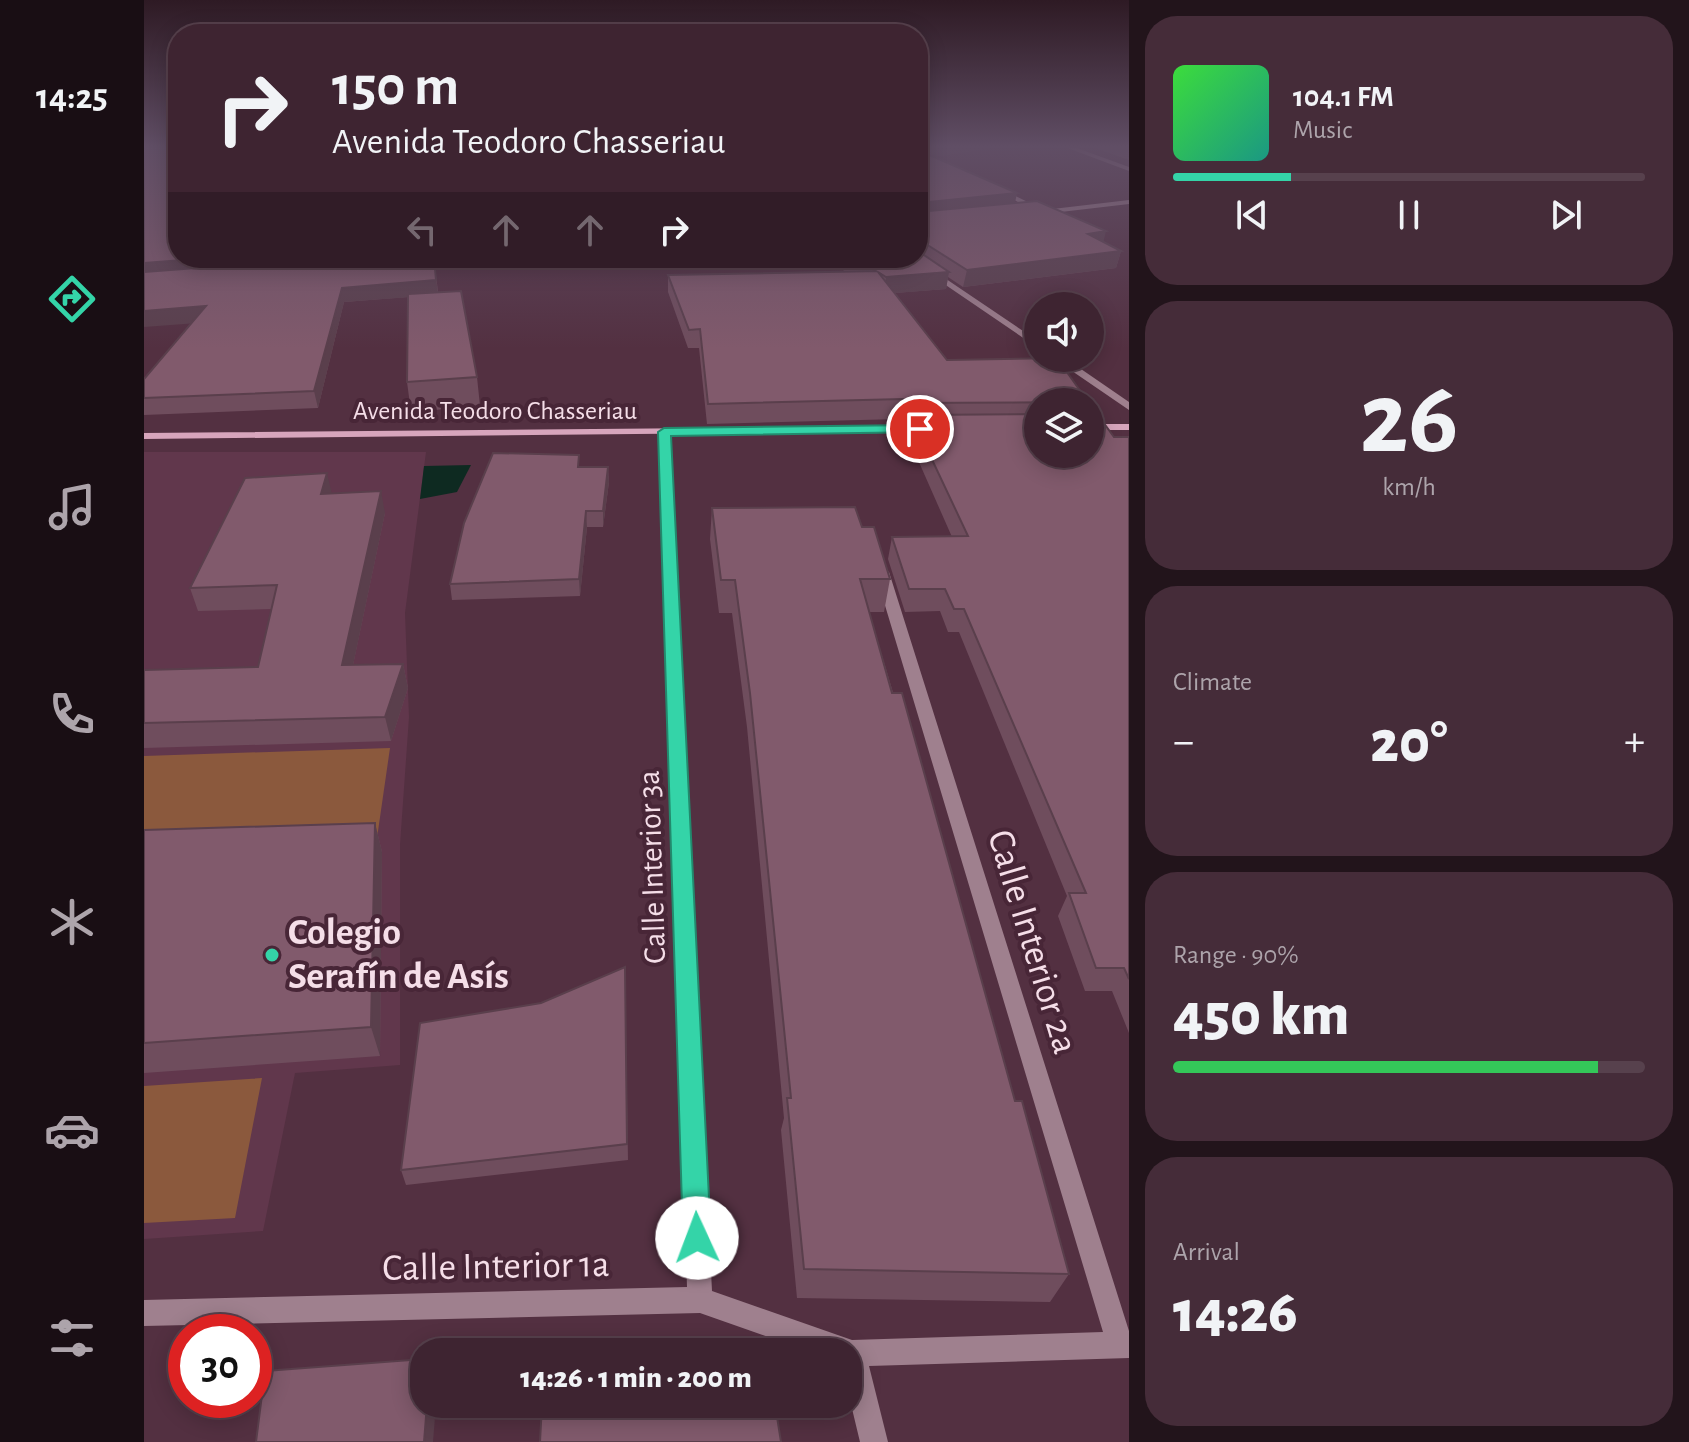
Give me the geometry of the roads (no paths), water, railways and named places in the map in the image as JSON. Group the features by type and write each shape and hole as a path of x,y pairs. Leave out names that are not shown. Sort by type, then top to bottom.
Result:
{"street":[{"path":"925,268 1024,335"},
{"path":"1078,372 1129,407"},
{"path":"1104,427 1129,427"},
{"name":"Avenida Teodoro Chasseriau","path":"144,436 943,429"},
{"name":"Calle Interior 3a","path":"664,432 700,1300"},
{"name":"Calle Interior 2a","path":"878,559 1125,1345"},
{"name":"Calle Interior 1a","path":"144,1313 700,1300 809,1338"},
{"name":"Calle Interior 1a","path":"862,1353 1125,1345"},
{"path":"862,1393 874,1442"}],"place":[{"name":"Colegio Serafín de Asís","path":"272,955"}]}
